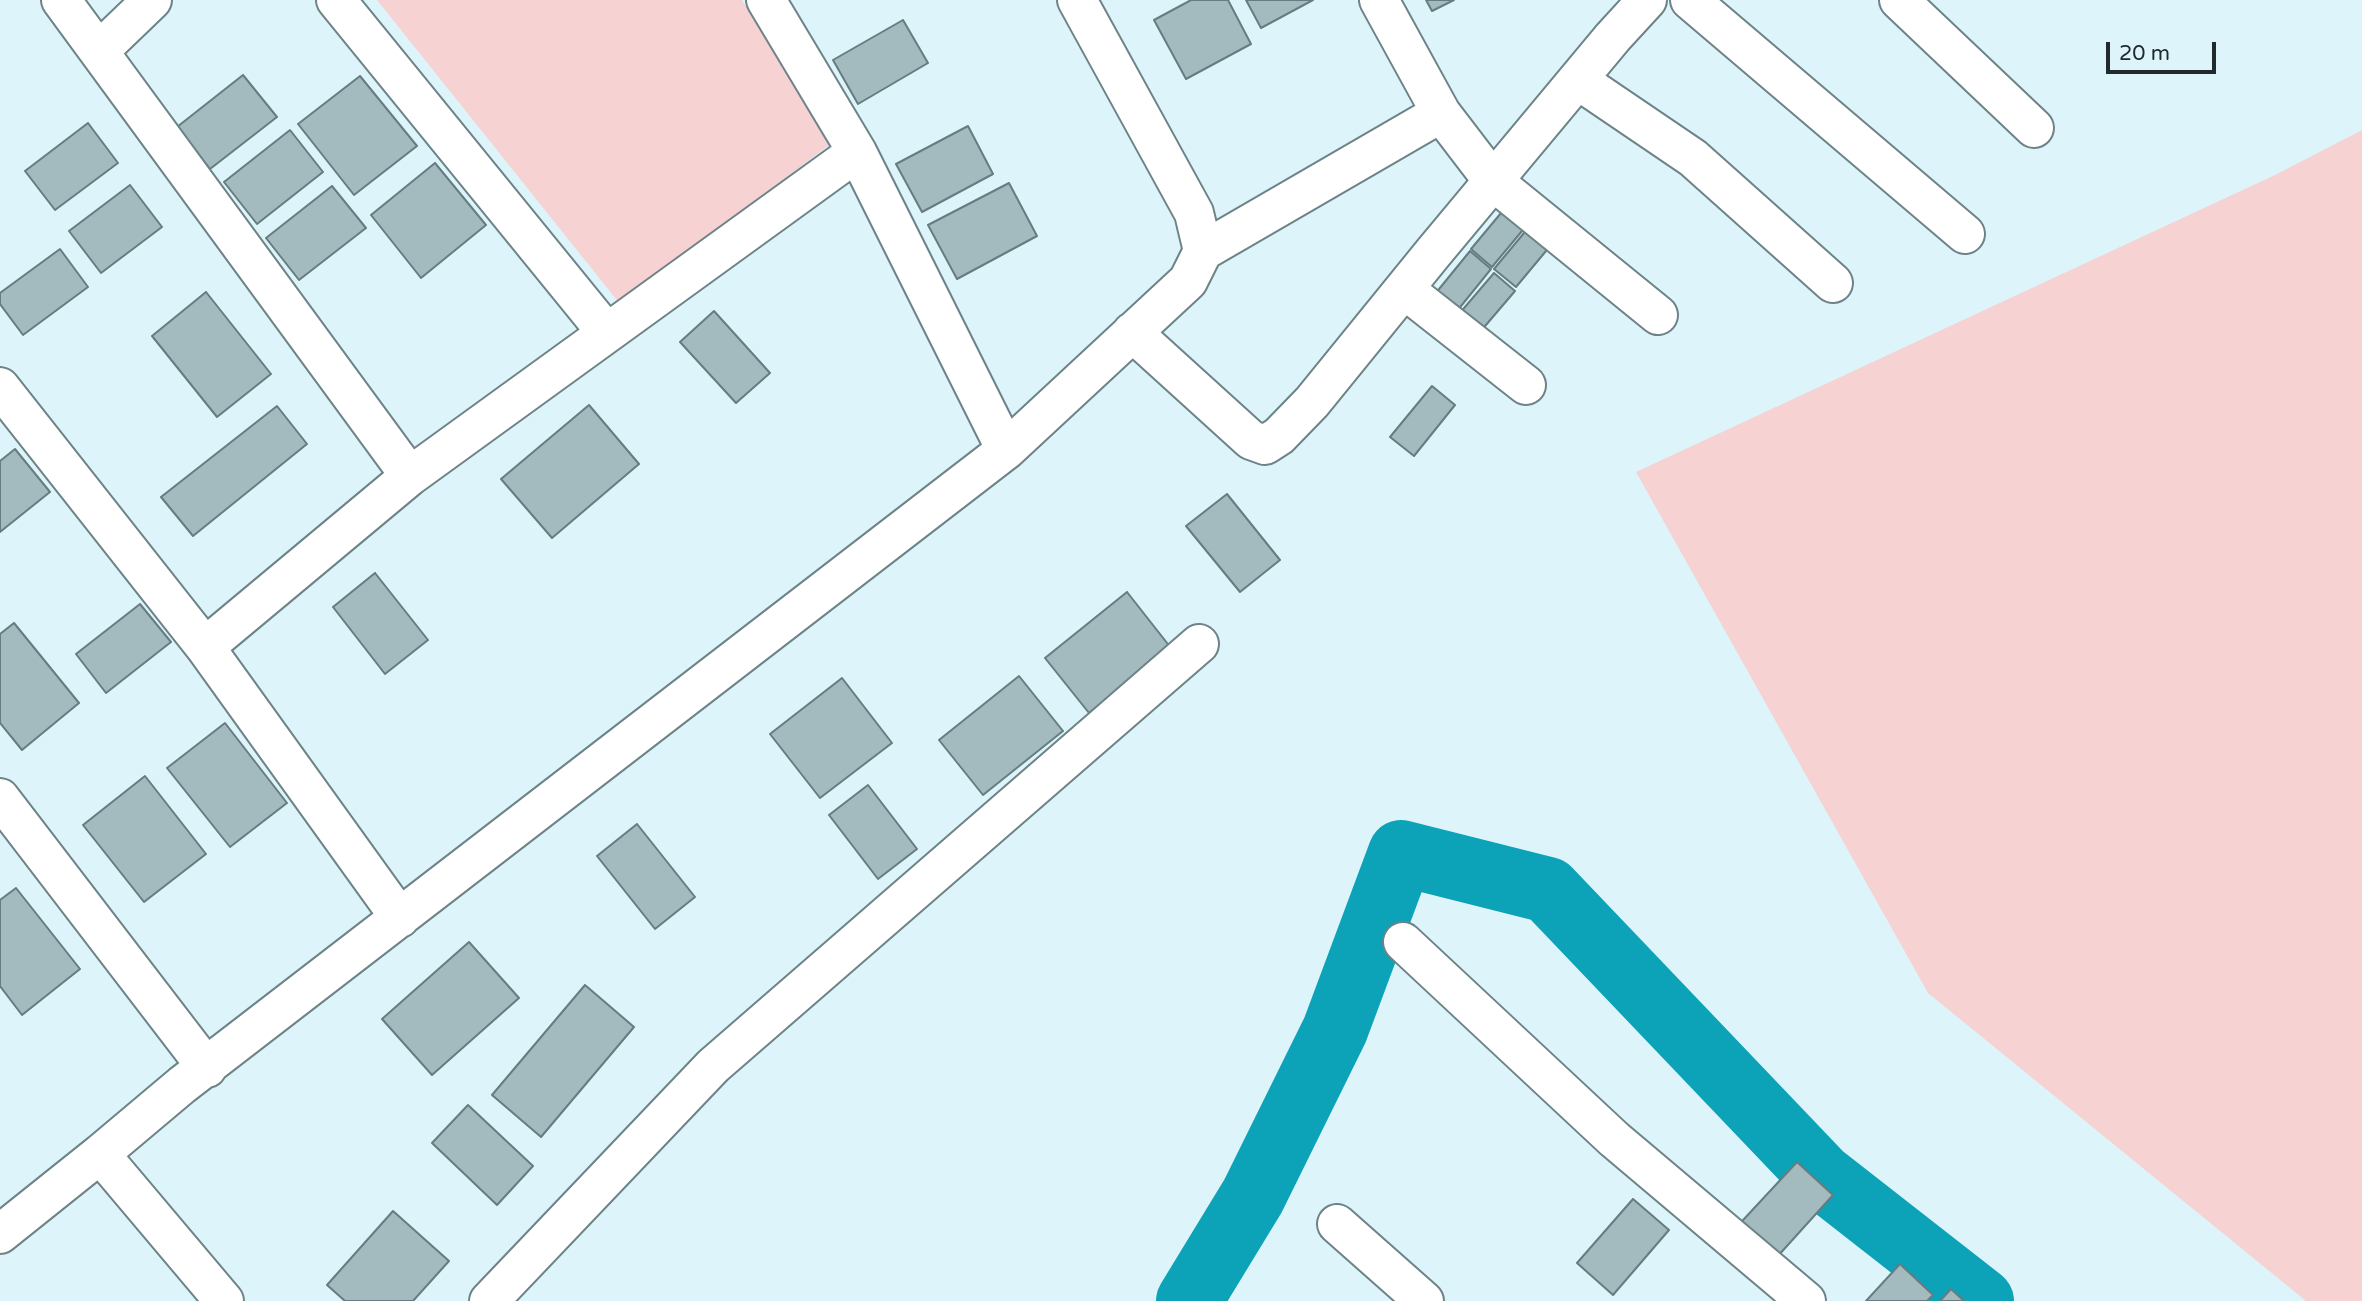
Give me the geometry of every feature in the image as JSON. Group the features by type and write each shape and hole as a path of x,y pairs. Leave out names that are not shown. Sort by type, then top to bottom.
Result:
{"street":[{"path":"61,0 410,476"},
{"path":"99,51 152,0"},
{"path":"336,0 607,333"},
{"path":"766,0 857,152 1006,450"},
{"path":"1077,0 1194,213 1203,251"},
{"path":"1379,0 1441,113 1493,181 1658,315"},
{"path":"1132,332 1251,440 1265,446 1279,436 1312,402 1493,181 1647,0"},
{"path":"1690,0 1965,234"},
{"path":"1899,0 2034,128"},
{"path":"1578,80 1693,158 1833,283"},
{"path":"1,1231 100,1154 182,1085 1006,450 1188,281 1203,251 1441,113"},
{"path":"205,647 410,476 857,152"},
{"path":"1404,289 1526,385"},
{"path":"0,387 205,647 400,918"},
{"path":"489,1301 713,1066 1199,644"},
{"path":"0,798 207,1068"},
{"path":"1403,942 1614,1139 1806,1301"},
{"path":"100,1154 224,1301"},
{"path":"1337,1224 1424,1301"}],"shaded area":[{"path":"377,0 742,0 829,145 620,304"},
{"path":"2362,130 2362,1301 2306,1301 1928,993 1636,472 2275,175"}],"building":[{"path":"1191,0 1228,0 1251,44 1186,79 1154,20"},
{"path":"1246,0 1313,0 1261,28"},
{"path":"1426,0 1454,0 1432,11"},
{"path":"903,20 928,63 858,104 833,60"},
{"path":"243,75 277,117 210,169 177,127"},
{"path":"360,76 417,146 354,195 298,124"},
{"path":"88,123 118,163 55,210 25,171"},
{"path":"968,126 993,174 922,212 896,164"},
{"path":"290,130 323,172 257,224 224,182"},
{"path":"435,163 486,225 421,278 371,215"},
{"path":"1009,183 1037,236 957,279 928,225"},
{"path":"130,185 162,227 101,273 69,231"},
{"path":"332,186 366,228 299,280 266,238"},
{"path":"1506,207 1527,225 1492,267 1471,249"},
{"path":"1529,227 1551,245 1516,287 1494,269"},
{"path":"60,249 88,287 23,335 0,304 0,293"},
{"path":"1470,251 1491,269 1457,311 1435,294"},
{"path":"1494,273 1515,291 1480,332 1459,314"},
{"path":"206,292 271,374 217,417 152,336"},
{"path":"714,311 770,373 736,403 680,342"},
{"path":"1432,386 1455,405 1414,456 1390,437"},
{"path":"589,405 639,464 552,538 501,479"},
{"path":"277,406 307,444 193,536 161,497"},
{"path":"15,449 50,492 0,532 0,461"},
{"path":"1227,494 1280,560 1240,592 1186,526"},
{"path":"375,573 428,640 385,674 333,607"},
{"path":"1127,592 1171,648 1089,713 1045,658"},
{"path":"140,604 171,642 106,693 76,654"},
{"path":"14,623 79,703 22,750 0,723 0,634"},
{"path":"1019,676 1063,731 983,795 939,740"},
{"path":"842,678 892,743 820,798 770,734"},
{"path":"225,723 287,803 230,847 167,768"},
{"path":"145,776 206,854 144,902 83,825"},
{"path":"868,785 917,849 878,879 829,815"},
{"path":"637,824 695,897 655,929 597,856"},
{"path":"16,888 80,969 22,1015 0,986 0,900"},
{"path":"469,942 519,998 432,1075 382,1019"},
{"path":"585,985 634,1027 541,1137 492,1095"},
{"path":"468,1105 533,1166 497,1205 432,1143"},
{"path":"1797,1162 1833,1195 1768,1267 1731,1233"},
{"path":"1633,1199 1669,1230 1613,1295 1577,1263"},
{"path":"393,1211 449,1261 413,1301 345,1301 327,1285"},
{"path":"1900,1264 1933,1295 1927,1301 1866,1301"},
{"path":"1951,1289 1964,1301 1940,1301"}],"waterway":[{"path":"1189,1301 1253,1196 1335,1030 1401,853 1548,890 1821,1176 1981,1301"}]}
